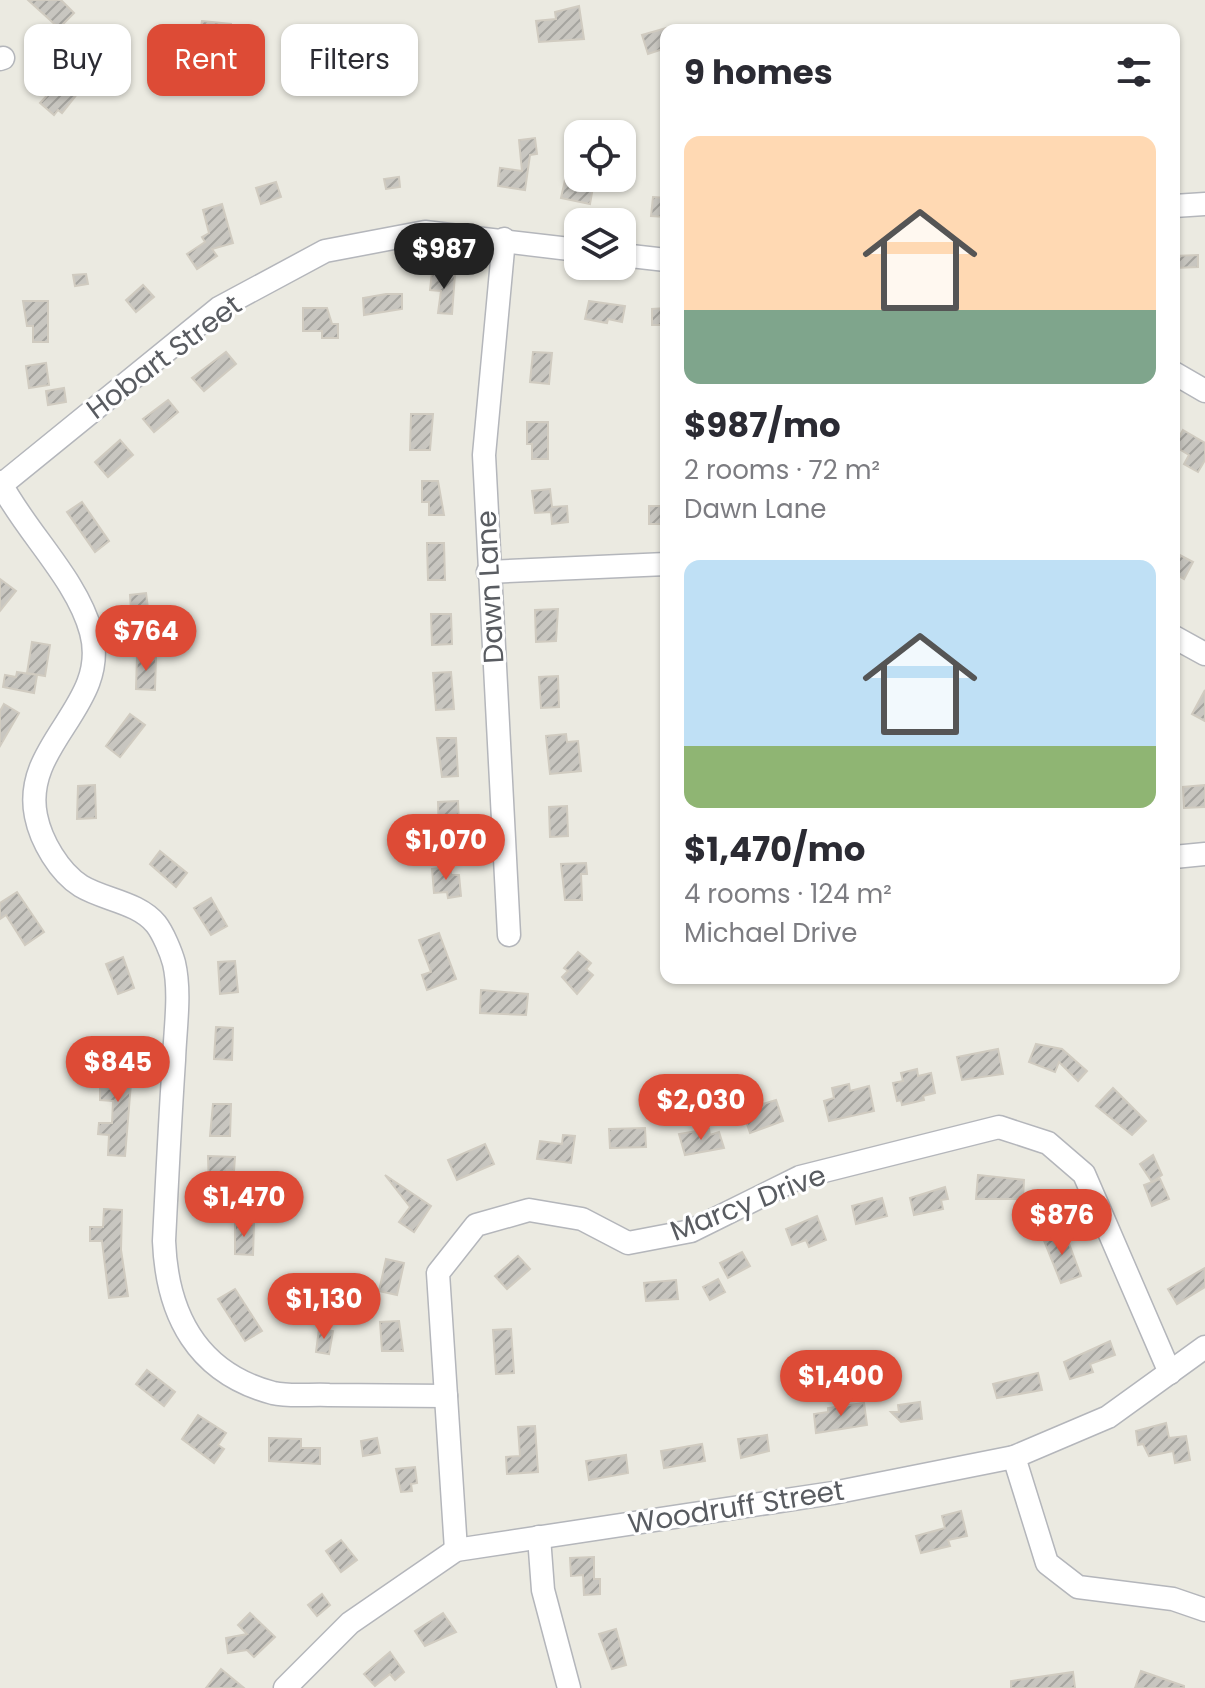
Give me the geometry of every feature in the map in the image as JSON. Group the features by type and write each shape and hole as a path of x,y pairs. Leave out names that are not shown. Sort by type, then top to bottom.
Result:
{"street":[{"path":"1180,206 1205,204"},
{"name":"Hobart Street","path":"0,484 219,308 325,251 425,232 564,248"},
{"name":"Dawn Lane","path":"504,239 484,455 509,935"},
{"path":"636,257 660,259"},
{"path":"1180,376 1205,391"},
{"path":"0,484 77,600 91,631 95,658 92,682 73,716 51,745 37,780 35,815 49,852 80,886 123,902 155,923 174,962 177,1002 164,1241 166,1280 180,1321 206,1357 237,1380 276,1394 446,1396"},
{"path":"488,572 660,564"},
{"path":"1180,640 1205,654"},
{"path":"1180,856 1205,854"},
{"name":"Marcy Drive","path":"456,1550 438,1273 476,1225 529,1210 582,1219 628,1243 691,1231 800,1177 999,1127 1048,1143 1084,1174 1170,1373"},
{"name":"Woodruff Street","path":"285,1688 350,1623 456,1550 833,1493 1014,1457 1108,1417 1205,1347"},
{"path":"1014,1457 1047,1563 1078,1587 1173,1599 1205,1610"},
{"path":"539,1537 543,1590 569,1688"}],"building":[{"path":"28,0 61,0 74,13 63,24 55,24"},
{"path":"579,6 584,39 539,42 536,21 556,19 555,12"},
{"path":"202,21 231,24 201,24"},
{"path":"660,30 660,50 648,54 642,35"},
{"path":"46,96 76,96 62,113 58,110 54,115 40,103"},
{"path":"535,138 537,154 530,155 525,190 498,186 500,168 522,171 519,140"},
{"path":"399,177 400,187 386,189 384,179"},
{"path":"276,182 281,197 261,204 256,188"},
{"path":"564,184 564,192 592,192 590,204 561,198"},
{"path":"653,197 660,198 660,217 651,216"},
{"path":"222,204 233,243 212,249 217,256 197,269 187,254 205,242 202,237 209,233 203,210"},
{"path":"1198,255 1198,267 1180,268 1180,256"},
{"path":"432,272 455,274 452,314 438,313 441,291 430,290"},
{"path":"86,274 88,284 75,286 73,275"},
{"path":"143,285 154,297 136,312 126,300"},
{"path":"402,294 402,309 364,315 363,298"},
{"path":"23,301 48,301 48,342 33,342 33,326 27,326"},
{"path":"589,301 625,306 622,322 585,319"},
{"path":"303,308 327,308 332,324 338,324 338,338 322,338 322,331 303,331"},
{"path":"660,308 660,325 652,325 652,309"},
{"path":"226,352 236,364 204,391 192,378"},
{"path":"533,352 552,353 549,384 530,382"},
{"path":"46,363 49,385 29,388 26,366"},
{"path":"64,388 66,402 48,405 46,391"},
{"path":"168,400 178,412 154,432 143,419"},
{"path":"411,414 433,414 430,450 410,450"},
{"path":"527,422 548,422 548,459 532,459 532,444 527,444"},
{"path":"1183,430 1205,443 1205,460 1198,472 1184,464 1189,455 1180,450"},
{"path":"120,440 133,455 108,477 95,462"},
{"path":"422,481 438,481 444,515 429,515 429,502 422,502"},
{"path":"550,489 552,507 567,506 568,522 552,524 551,512 535,513 532,491"},
{"path":"82,502 109,541 95,552 67,512"},
{"path":"649,506 660,506 660,524 649,524"},
{"path":"427,543 444,543 445,580 428,580"},
{"path":"1180,555 1193,562 1184,579 1180,577"},
{"path":"0,579 16,591 0,611"},
{"path":"146,593 150,624 132,627 130,595"},
{"path":"558,609 556,641 536,642 535,610"},
{"path":"431,614 451,614 452,644 432,645"},
{"path":"32,642 50,645 45,676 27,673"},
{"path":"137,656 156,656 155,690 136,689"},
{"path":"17,672 37,675 34,693 3,687 5,675 16,677"},
{"path":"451,672 454,709 436,710 433,673"},
{"path":"558,676 559,707 541,708 539,677"},
{"path":"1205,690 1205,721 1192,714"},
{"path":"4,704 19,713 0,746 0,711"},
{"path":"130,714 145,725 120,757 106,746"},
{"path":"566,734 567,742 578,741 581,771 550,774 546,736"},
{"path":"437,738 456,738 458,776 442,777"},
{"path":"95,785 96,818 77,819 78,786"},
{"path":"1205,785 1205,807 1184,808 1183,787"},
{"path":"458,801 459,824 464,824 464,838 439,837 438,802"},
{"path":"567,806 568,836 550,837 549,807"},
{"path":"160,851 187,873 176,887 150,864"},
{"path":"586,863 587,874 581,874 582,900 565,900 561,864"},
{"path":"451,867 451,875 459,875 461,896 448,898 447,892 434,893 432,869"},
{"path":"17,892 44,932 25,945 6,915 0,919 0,903"},
{"path":"211,898 227,926 211,935 194,908"},
{"path":"439,933 456,979 427,990 422,975 431,972 419,940"},
{"path":"578,952 591,963 586,969 593,975 577,994 562,977 568,971 564,968"},
{"path":"123,957 134,988 118,994 106,964"},
{"path":"235,961 238,992 220,994 218,962"},
{"path":"481,990 528,994 526,1015 480,1013"},
{"path":"216,1027 233,1028 232,1060 214,1059"},
{"path":"1036,1044 1062,1049 1087,1071 1078,1081 1059,1062 1055,1072 1029,1062"},
{"path":"119,1049 132,1071 125,1156 108,1155 109,1135 98,1134 99,1123 112,1123 113,1101 100,1100 100,1088 113,1089 113,1073 104,1057"},
{"path":"998,1049 1003,1074 962,1080 957,1057"},
{"path":"917,1069 918,1076 931,1073 935,1093 923,1096 924,1100 902,1105 901,1100 897,1101 893,1083 903,1081 901,1073"},
{"path":"849,1084 850,1091 869,1086 874,1111 829,1121 824,1101 834,1098 832,1088"},
{"path":"1113,1088 1146,1121 1132,1135 1096,1106"},
{"path":"760,1097 763,1104 776,1100 783,1121 750,1133 744,1115 753,1112 749,1101"},
{"path":"213,1104 231,1104 230,1136 210,1136"},
{"path":"645,1128 646,1147 610,1148 609,1129"},
{"path":"709,1129 710,1135 719,1132 724,1148 685,1155 679,1134"},
{"path":"563,1135 575,1136 571,1163 537,1159 540,1141 562,1144"},
{"path":"485,1144 494,1164 457,1180 448,1160"},
{"path":"1153,1155 1162,1175 1152,1182 1140,1164"},
{"path":"208,1156 235,1157 234,1171 227,1170 227,1189 209,1189"},
{"path":"385,1175 431,1206 414,1232 399,1222 410,1207"},
{"path":"978,1175 1024,1180 1023,1199 976,1199"},
{"path":"1160,1179 1169,1199 1152,1206 1144,1185"},
{"path":"945,1187 948,1199 941,1200 943,1209 914,1215 910,1198"},
{"path":"882,1198 887,1216 856,1224 852,1206"},
{"path":"104,1209 122,1210 121,1250 128,1296 109,1298 102,1241 90,1241 90,1227 103,1227"},
{"path":"817,1216 826,1240 809,1247 806,1240 792,1245 786,1229"},
{"path":"235,1223 254,1224 253,1255 235,1254"},
{"path":"1064,1230 1081,1276 1061,1283 1043,1238"},
{"path":"742,1252 750,1266 728,1278 720,1263"},
{"path":"518,1256 530,1269 507,1289 495,1276"},
{"path":"386,1259 404,1263 397,1295 379,1291"},
{"path":"1205,1268 1205,1287 1177,1304 1168,1289"},
{"path":"718,1279 725,1292 710,1300 703,1287"},
{"path":"676,1280 678,1299 646,1301 644,1283"},
{"path":"235,1289 262,1331 245,1341 218,1299"},
{"path":"399,1321 403,1351 382,1351 380,1322"},
{"path":"319,1329 333,1331 329,1354 316,1352"},
{"path":"511,1329 514,1373 496,1374 493,1330"},
{"path":"1110,1341 1115,1355 1090,1364 1093,1372 1070,1379 1064,1362"},
{"path":"147,1370 175,1392 164,1406 136,1384"},
{"path":"1038,1373 1042,1390 997,1398 993,1384"},
{"path":"920,1402 922,1419 901,1422 891,1412 899,1412 898,1405"},
{"path":"864,1403 867,1425 816,1433 814,1414 828,1412 828,1408"},
{"path":"198,1415 226,1433 218,1445 224,1449 214,1463 182,1439"},
{"path":"1166,1423 1169,1438 1186,1436 1190,1460 1175,1463 1173,1451 1149,1456 1143,1444 1138,1445 1136,1431"},
{"path":"535,1426 538,1472 507,1474 506,1457 520,1456 518,1427"},
{"path":"767,1435 769,1451 741,1458 738,1439"},
{"path":"269,1438 301,1439 301,1448 320,1448 320,1464 269,1461"},
{"path":"377,1438 380,1453 363,1456 361,1441"},
{"path":"702,1444 705,1461 664,1468 661,1451"},
{"path":"626,1455 628,1473 589,1480 586,1461"},
{"path":"415,1467 417,1483 411,1484 412,1491 401,1492 396,1469"},
{"path":"961,1511 967,1536 948,1540 950,1546 921,1553 916,1536 945,1528 942,1516"},
{"path":"341,1540 357,1560 341,1572 326,1551"},
{"path":"594,1557 594,1579 600,1579 600,1594 584,1595 583,1575 571,1576 570,1558"},
{"path":"322,1594 330,1605 317,1616 308,1605"},
{"path":"250,1613 275,1637 254,1657 247,1650 228,1653 226,1638 247,1634 238,1625"},
{"path":"443,1613 456,1632 425,1646 415,1631"},
{"path":"616,1629 626,1665 612,1669 599,1634"},
{"path":"390,1652 404,1672 395,1680 390,1674 375,1686 364,1674"},
{"path":"221,1669 244,1688 206,1688"},
{"path":"1141,1671 1184,1686 1184,1688 1135,1688"},
{"path":"1073,1672 1075,1688 1011,1688 1011,1681"}]}
